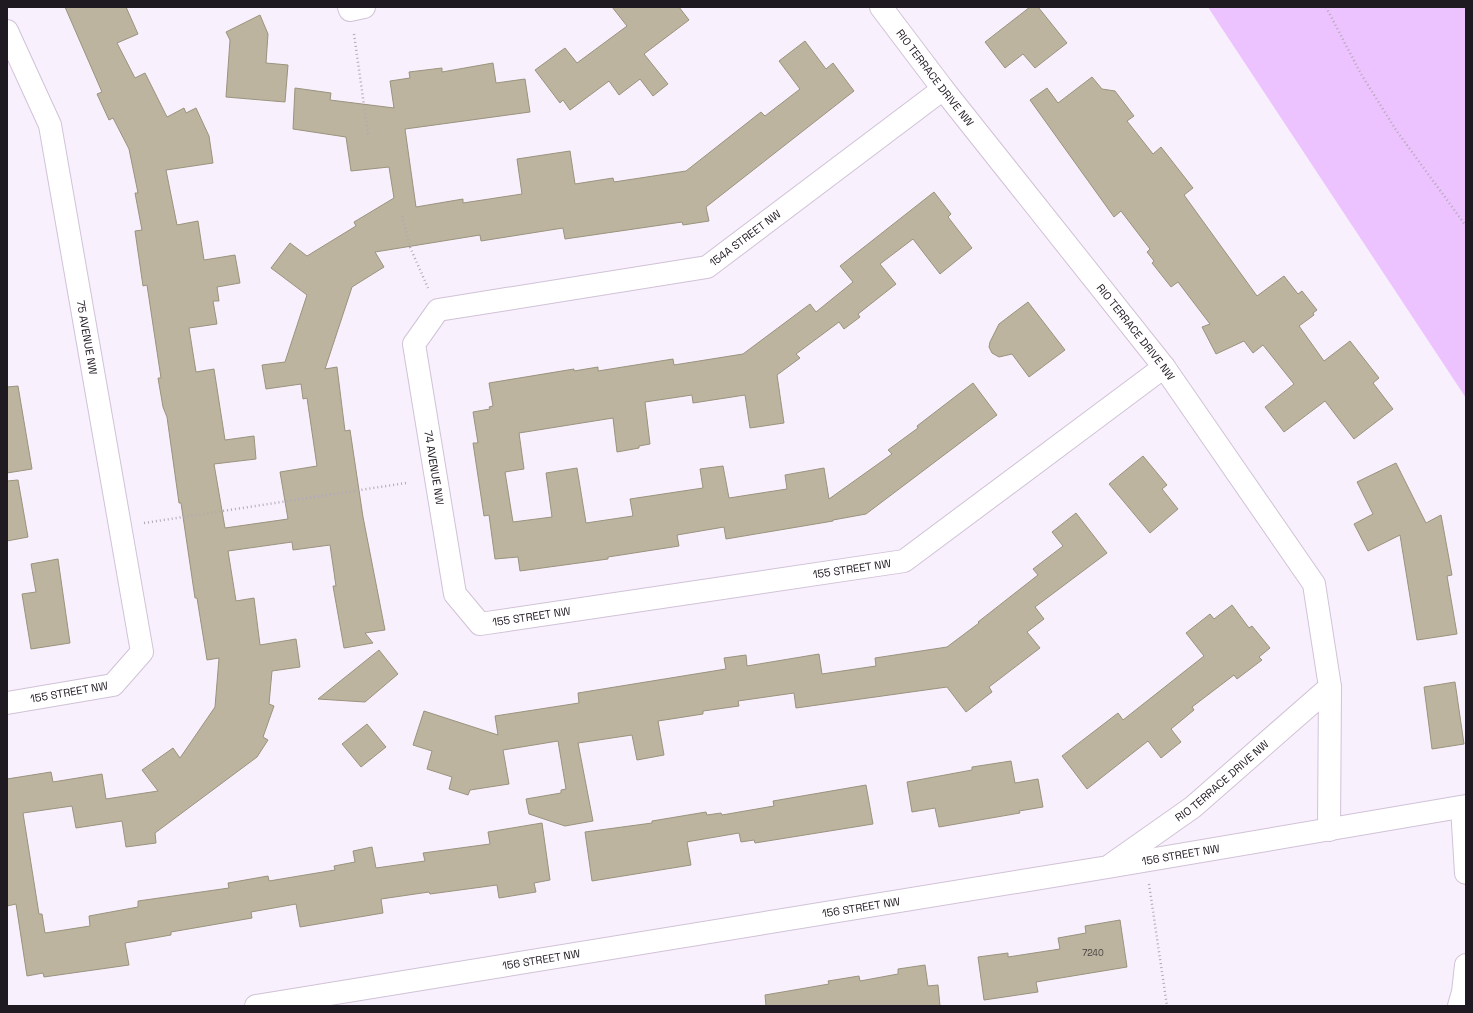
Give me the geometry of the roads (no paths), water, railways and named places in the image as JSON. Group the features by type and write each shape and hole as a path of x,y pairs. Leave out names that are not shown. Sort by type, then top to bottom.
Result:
{"street":[{"name":"RIO TERRACE DRIVE NW","path":"881,7 943,89 1164,367 1314,584 1330,687 1329,830"},
{"name":"75 AVENUE NW","path":"7,31 50,125 142,652"},
{"name":"154A STREET NW","path":"438,310 707,267 943,89"},
{"name":"74 AVENUE NW","path":"438,310 414,344 455,594 480,624"},
{"name":"155 STREET NW","path":"480,624 904,560 1164,367"},
{"name":"155 STREET NW","path":"7,703 113,684 142,652"},
{"name":"RIO TERRACE DRIVE NW","path":"1108,867 1193,807 1330,687"},
{"name":"156 STREET NW","path":"256,1006 1146,861 1464,807"},
{"path":"1464,807 1466,874"},
{"path":"1458,1006 1463,992 1466,965"}]}
